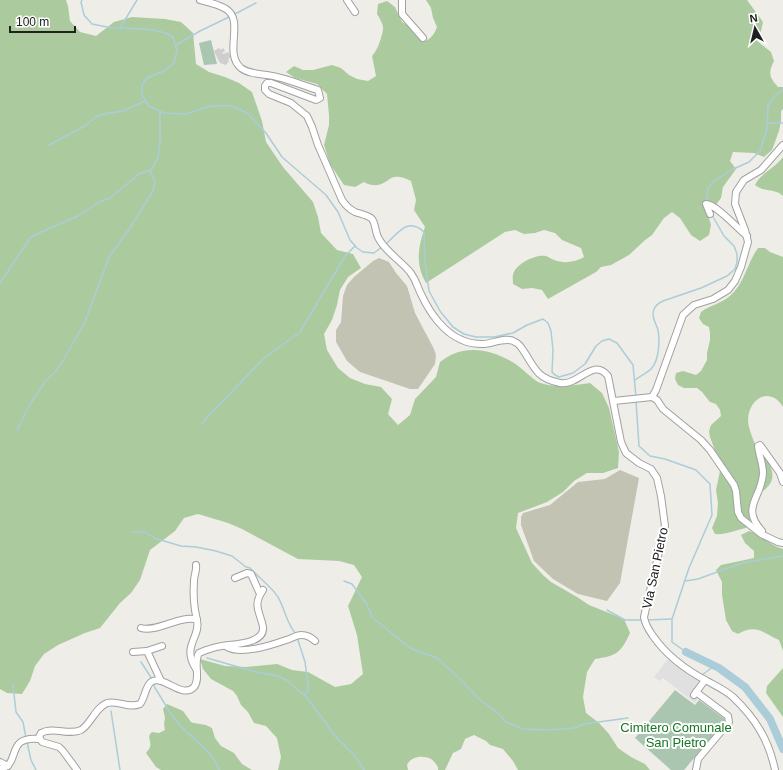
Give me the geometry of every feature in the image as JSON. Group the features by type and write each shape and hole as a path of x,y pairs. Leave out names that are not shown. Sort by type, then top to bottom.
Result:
{"street":[{"name":"Via San Pietro","path":"200,0 225,8 231,14 234,24 233,51 236,60 242,68 249,72 278,77 318,90 320,98 316,100 271,83 267,83 264,88 268,94 291,103 307,116 342,200 351,210 371,218 379,239 386,249 400,262 416,281 434,316 448,332 461,340 473,343 514,341 522,348 542,377 548,380 569,383 588,371 596,369 602,370 606,373 617,400 621,442 626,453 651,468 657,478 661,496 665,526 644,618 645,625 665,652 673,659 733,697 756,723 766,741 774,770"},
{"path":"347,0 355,12"},
{"path":"402,0 402,14 423,38"},
{"path":"652,397 656,390 683,315 694,305 713,299 728,290 735,281 741,267 748,242 735,204 736,192 744,180 761,170 783,145"},
{"path":"710,214 706,204 711,204 747,236"},
{"path":"617,400 652,397 657,400 662,409 701,440 710,450 734,485 738,512 741,518 761,534 783,543"},
{"path":"761,534 761,530 754,522 752,510 763,473 758,453 758,446 760,444 780,473 783,482"},
{"path":"196,565 197,569 194,576 193,585 194,610 198,626 190,653 196,670"},
{"path":"40,739 40,735 47,731 79,731 106,704 111,703 136,706 140,704 149,683 153,680 161,680 183,690 190,689 196,683 197,658 199,654 257,639 262,634 263,628 257,605 262,592 251,574 247,573 235,578"},
{"path":"141,628 146,630 190,619 197,620"},
{"path":"226,646 230,648 247,650 273,644 300,635 311,637 315,641"},
{"path":"133,652 147,651 162,646"},
{"path":"147,651 161,680"},
{"path":"696,770 698,759 728,722 729,718 695,694 705,680"},
{"path":"0,769 8,766 11,762 13,752 20,742 27,738 40,739 42,742 57,747 63,751 77,770"},
{"path":"0,762 8,766"}],"shaded area":[{"path":"219,48 221,50 223,48 225,51 222,53 223,54 228,52 231,57 228,59 229,61 226,65 220,63 214,51"},
{"path":"379,258 389,262 407,286 415,313 436,355 435,364 418,389 410,389 360,372 347,361 336,342 336,330 341,322 343,296 347,285 354,277 373,261"},
{"path":"620,470 639,478 620,583 607,601 578,594 553,579 534,561 521,525 521,517 523,513 550,505 578,482 605,479"},
{"path":"669,658 705,686 701,691 710,698 705,703 698,698 695,703 663,678 660,681 654,677"}],"green space":[{"path":"0,0 66,0 70,21 80,32 96,36 114,22 132,17 165,19 181,22 193,33 196,64 209,72 239,83 252,92 262,121 266,142 283,167 313,202 321,233 337,250 353,254 361,268 348,277 340,290 332,320 324,334 327,350 338,368 350,378 365,384 381,387 392,399 388,414 398,425 410,415 415,399 436,377 440,362 461,351 477,350 493,353 514,363 535,380 544,384 564,386 590,383 602,393 609,408 619,452 618,468 603,473 587,473 574,481 563,492 547,502 518,513 516,528 532,563 551,582 589,605 624,619 630,633 627,640 621,649 613,655 595,659 587,672 583,697 586,713 599,723 609,734 618,748 645,764 650,770 518,770 503,749 490,745 486,741 474,735 465,739 461,749 453,753 445,770 438,770 435,763 428,758 418,757 409,762 407,765 408,770 278,770 281,757 277,738 266,726 254,723 233,691 211,679 203,669 200,659 225,666 246,667 277,664 292,670 308,672 335,687 351,684 363,674 357,635 348,606 362,577 354,565 339,561 298,559 242,529 198,514 184,518 175,531 150,550 140,580 131,593 120,603 100,628 58,645 44,654 35,666 30,681 22,694 7,693 0,689"},
{"path":"426,0 747,0 763,22 761,31 756,40 771,52 774,61 770,72 771,78 778,87 783,87 783,109 781,111 781,121 772,150 764,157 754,153 733,152 730,161 736,169 723,187 721,198 715,206 707,212 711,225 709,235 700,241 691,235 680,218 672,212 664,218 652,235 629,255 611,265 601,267 596,272 548,299 542,290 532,288 522,289 513,284 514,272 523,262 537,256 546,256 562,262 577,260 584,257 581,248 562,240 555,233 544,230 524,234 515,230 505,232 426,283 420,269 419,262 419,248 425,227 414,210 416,200 411,181 397,177 389,179 383,184 379,185 371,185 364,182 355,187 344,185 330,164 324,145 329,125 327,94 317,84 295,78 286,72 294,66 303,70 313,70 332,65 341,68 349,75 357,79 368,81 376,76 372,56 376,51 383,30 383,25 377,14 378,4 387,1 395,7 402,22 407,25 416,36 425,41 432,36 437,27 431,8"},
{"path":"211,40 217,64 204,65 199,43"},
{"path":"783,157 783,196 777,192 762,189 755,185 761,177"},
{"path":"758,248 765,248 770,252 783,257 783,407 771,396 764,396 753,404 748,419 749,429 755,444 770,464 772,479 767,488 752,498 751,518 746,528 727,533 715,534 712,528 717,516 718,503 716,490 720,471 718,459 709,431 711,425 721,416 720,410 716,404 710,402 697,388 684,388 678,385 675,379 676,373 683,371 696,375 701,371 707,360 710,333 709,327 703,324 699,318 701,312 724,300 736,290"},
{"path":"749,531 783,549 783,651 779,640 754,629 738,634 732,631 726,620 722,595 722,582 716,570 721,565 754,558 754,551 745,543 741,535"},
{"path":"783,668 783,717 766,693 767,686"},
{"name":"Cimitero Comunale San Pietro","path":"675,690 695,705 699,700 726,720 684,770 671,770 635,738"},
{"path":"167,704 183,711 191,722 206,725 212,728 215,738 221,746 234,753 242,764 252,770 161,770 156,767 146,753 150,747 150,734 152,732 159,733 165,730 163,709"}],"waterway":[{"path":"82,0 81,2 84,15 92,24 112,28 147,29 166,33 173,37 177,50 174,63 164,71 147,78 142,85 142,95 149,106 164,113 186,114 211,106 232,106 247,113 266,133 282,157 326,195 338,212 350,240 357,248 363,252 374,253 382,247"},
{"path":"120,28 137,0"},
{"path":"233,15 256,3"},
{"path":"176,45 229,17"},
{"path":"707,201 708,188 713,182 731,170 749,162 760,151 767,129 768,106 774,97 783,89"},
{"path":"49,145 83,127 96,117 103,114 123,111 145,101"},
{"path":"0,283 30,238 78,216 99,202 110,198 139,174 150,170 153,167 158,157 160,143 160,112"},
{"path":"767,123 783,123"},
{"path":"17,430 29,406 46,380 55,372 63,361 85,322 109,257 130,228 153,191 155,182 150,170"},
{"path":"635,380 648,372 656,361 659,345 659,335 653,315 656,306 663,301 701,288 727,276 735,269 737,254 734,246 724,236 712,215"},
{"path":"385,245 398,232 408,226 413,226 424,232 425,262 429,291 440,311 453,327 464,334 476,337 494,337 513,333 527,325 543,319 548,323 551,331 553,350 552,372 559,377 573,373 585,364 596,346 602,341 609,339 617,343 633,365 636,397"},
{"path":"201,424 263,359 300,332 345,256 355,246"},
{"path":"636,401 639,446 650,456 665,459 696,470 710,484 712,515 689,568 672,619 672,642 686,652"},
{"path":"133,532 145,532 154,538 181,546 196,547 232,556 246,567 250,568 275,593 290,625 296,634"},
{"path":"685,581 698,579 742,563 783,556"},
{"path":"344,581 352,584 366,603 373,618 410,648 437,658 478,698 500,715 506,722 523,729 550,730 574,728 584,724 628,718"},
{"path":"607,610 625,620 643,620"},
{"path":"647,620 671,619"},
{"path":"297,637 305,662 308,684 308,692 304,694"},
{"path":"686,652 719,668 745,687 770,719 783,749"},
{"path":"207,658 256,672 278,676 288,681 304,694 336,737 355,756 364,770"},
{"path":"141,662 152,679"},
{"path":"702,675 714,666"},
{"path":"153,682 169,711 183,729 206,750 216,763 219,770"},
{"path":"13,685 16,712 23,722 26,738"},
{"path":"111,711 120,770"},
{"path":"27,742 31,760 36,770"}]}
